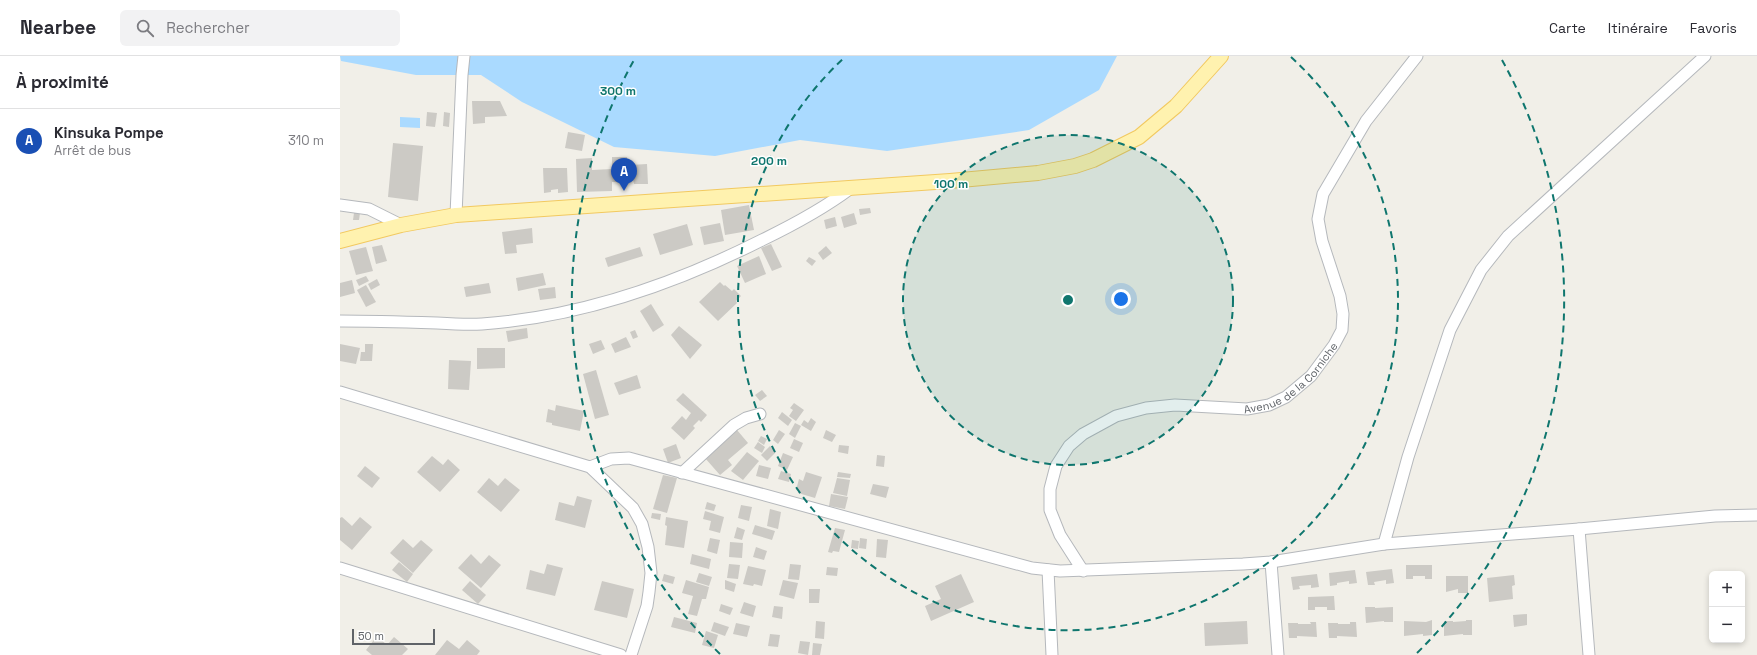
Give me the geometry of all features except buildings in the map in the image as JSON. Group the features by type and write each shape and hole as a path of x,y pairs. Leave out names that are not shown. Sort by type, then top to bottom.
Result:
{"main road":[{"path":"340,241 401,225 456,215 1011,176 1075,166 1093,160 1139,137 1159,122 1176,106 1220,56"}],"street":[{"path":"456,215 464,56"},
{"name":"Avenue de la Corniche","path":"1083,571 1060,535 1050,510 1050,489 1056,466 1069,446 1083,434 1116,416 1146,408 1175,405 1247,409 1268,406 1286,397 1311,376 1334,345 1342,330 1343,314 1340,296 1322,241 1318,219 1323,194 1366,121 1417,56"},
{"path":"1384,544 1408,457 1450,330 1482,270 1508,236 1705,56"},
{"path":"340,321 480,324 522,320 575,310 627,296 690,274 742,251 807,218 851,188"},
{"path":"340,205 369,209 401,225"},
{"path":"340,392 590,467 633,508 642,524 648,547 651,573 647,606 631,655"},
{"path":"682,473 734,425 746,418 760,414"},
{"path":"590,467 611,459 629,458 1032,568 1048,570 1083,571 1106,568 1271,562 1384,544 1579,529 1716,516 1757,516"},
{"path":"1579,529 1589,655"},
{"path":"1271,562 1278,655"},
{"path":"340,568 621,655"},
{"path":"1048,570 1052,655"}],"water":[{"path":"340,56 1117,56 1099,90 1029,130 887,151 800,140 715,156 614,147 522,102 481,75 416,75 341,61"},
{"path":"400,117 420,118 420,128 400,127"}],"place":[{"name":"Kinsuka Pompe","path":"624,191"}]}
